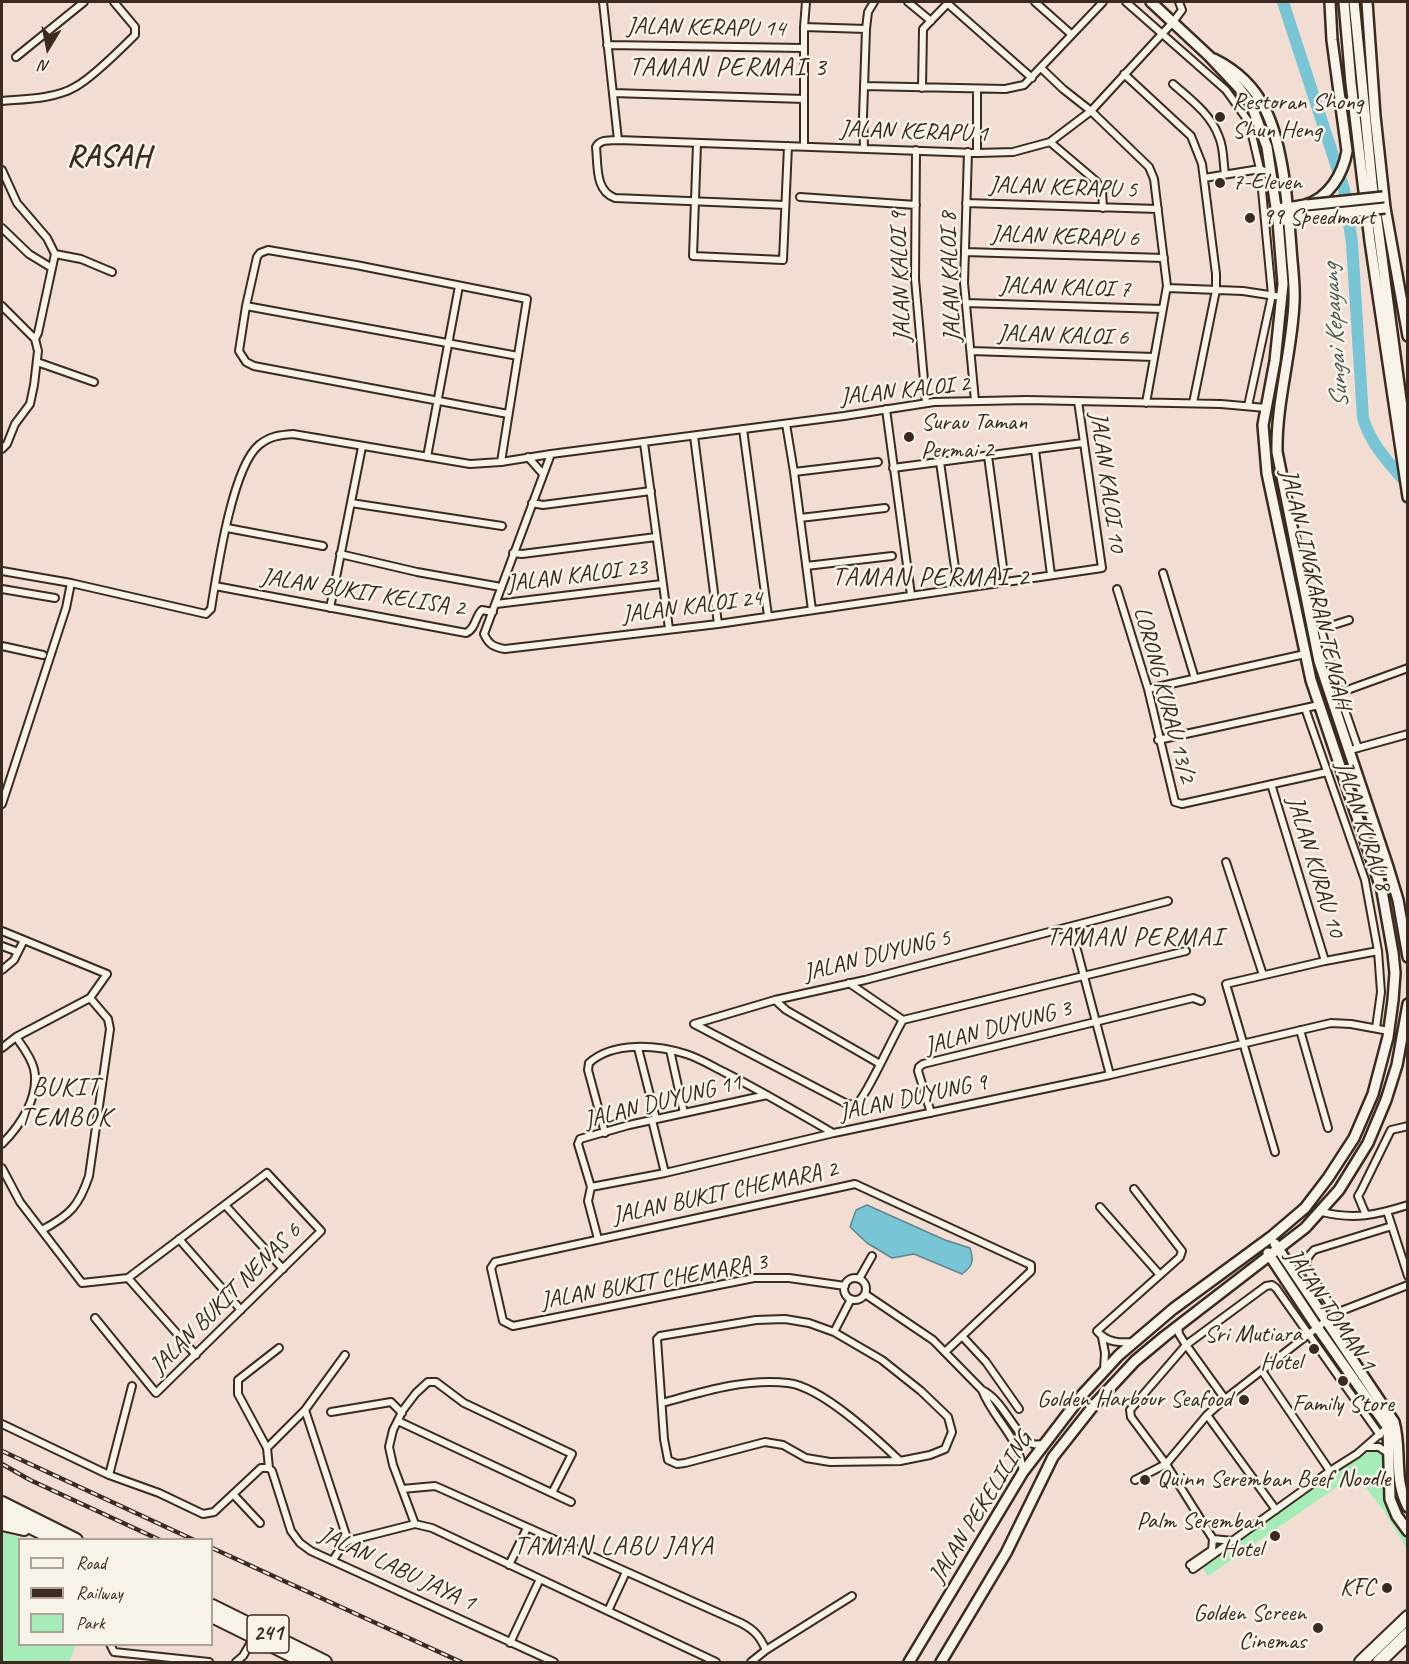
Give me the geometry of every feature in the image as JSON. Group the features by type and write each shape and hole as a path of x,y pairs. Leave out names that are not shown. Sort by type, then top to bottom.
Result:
{"highway":[{"path":"2,1503 74,1538"},
{"path":"2,1513 55,1538"},
{"path":"2,1524 43,1533"},
{"name":"241","path":"213,1606 325,1662"},
{"name":"241","path":"213,1616 305,1662"},
{"path":"1361,1662 1407,1617"},
{"path":"1379,1662 1407,1634"}],"street":[{"path":"16,57 84,2"},
{"path":"2,101 68,91 83,82 136,33 135,27 114,2"},
{"path":"603,2 618,140"},
{"path":"799,2 806,2 804,146"},
{"path":"864,148 866,29 868,12 874,2"},
{"path":"908,2 931,21"},
{"path":"922,87 923,29 948,2 1032,78"},
{"path":"1035,2 1071,34"},
{"path":"864,86 1005,89 1024,85 1104,2"},
{"path":"1126,2 1226,90 1249,122 1260,169 1272,295 1248,406"},
{"name":"JALAN LINGKARAN TENGAH","path":"1151,2 1209,56 1239,88 1251,104 1267,147 1278,221 1282,297 1275,361 1263,425 1267,473 1305,654 1319,705 1382,891 1395,973 1389,1031 1373,1094 1354,1138 1305,1208 1262,1244"},
{"path":"1173,22 1182,10 1179,2"},
{"path":"1344,2 1351,83 1370,241 1405,451"},
{"path":"1354,2 1372,183 1405,451 1407,497"},
{"path":"1367,2 1384,208 1407,336"},
{"path":"1307,205 1327,191 1341,176 1347,151 1332,40 1330,4"},
{"name":"JALAN KERAPU 1","path":"695,201 608,196 601,188 596,147 598,143 618,140 977,153 1013,152 1050,142 1091,111 1173,22"},
{"path":"804,27 866,29"},
{"name":"JALAN KERAPU 14","path":"608,45 804,48"},
{"name":"JALAN LINGKARAN TENGAH","path":"1209,56 1229,66 1245,80 1265,108 1275,138 1287,208 1294,301 1278,423 1277,452 1319,661 1353,749 1398,900 1407,957"},
{"path":"1041,68 1091,111 1149,167 1154,179 1167,288 1146,403"},
{"path":"1124,74 1191,136 1200,155 1216,274 1216,290 1193,403"},
{"path":"1173,84 1200,108 1213,124 1220,138 1225,174"},
{"path":"977,89 977,153"},
{"path":"613,93 804,99"},
{"path":"1050,142 1096,182 1102,190 1103,208"},
{"path":"697,144 693,256 783,260 788,146"},
{"name":"JALAN KALOI 9","path":"916,150 915,279 926,403"},
{"name":"JALAN KALOI 8","path":"968,152 964,283 975,401"},
{"path":"1204,178 1260,169 1271,174"},
{"path":"2,170 17,203 47,238 55,254 38,333 34,339"},
{"path":"800,197 916,205"},
{"path":"1276,209 1383,197"},
{"path":"695,201 785,205"},
{"name":"JALAN KERAPU 5","path":"966,203 1158,209"},
{"path":"1278,221 1384,208"},
{"path":"2,228 29,254 52,268"},
{"path":"501,462 527,299 268,250 257,257 239,351 246,362 255,366 508,414"},
{"name":"JALAN KERAPU 6","path":"965,252 1164,258"},
{"path":"55,254 81,259 112,272"},
{"path":"427,457 459,285"},
{"path":"1167,288 1216,290 1282,297"},
{"name":"JALAN KALOI 7","path":"966,303 1163,309"},
{"path":"2,306 34,339 38,351 30,404 15,424 7,444 2,449"},
{"path":"246,306 518,356"},
{"name":"JALAN KALOI 6","path":"971,351 1154,357"},
{"path":"1277,452 1270,414 1266,408 1273,403 1283,364 1288,358"},
{"path":"37,362 94,382"},
{"name":"JALAN KALOI 2","path":"71,583 206,614 211,609 227,528 244,466 257,446 271,436 294,434 470,464 644,443 926,403 1078,401 1193,403 1266,408"},
{"name":"JALAN KALOI 10","path":"1078,401 1102,568"},
{"path":"886,409 892,468 911,596"},
{"path":"786,424 795,472 812,610"},
{"path":"743,429 768,616"},
{"path":"694,436 718,624"},
{"path":"644,443 669,629"},
{"path":"892,468 1083,443"},
{"path":"330,608 362,447"},
{"path":"1035,450 1052,575"},
{"name":"JALAN KALOI 24","path":"551,454 484,634 493,646 506,649 718,624 1102,568"},
{"path":"988,456 1005,582"},
{"path":"528,457 543,474"},
{"path":"795,472 878,462"},
{"path":"940,462 958,588"},
{"path":"532,503 543,505 651,491"},
{"path":"351,503 502,526"},
{"path":"800,518 885,508"},
{"path":"227,528 323,546"},
{"path":"513,553 522,554 656,537"},
{"path":"340,554 417,572 501,587"},
{"path":"806,566 892,556"},
{"path":"2,571 71,583 66,608 2,804"},
{"path":"1163,573 1195,678"},
{"name":"JALAN KALOI 23","path":"496,604 662,584"},
{"name":"JALAN BUKIT KELISA 2","path":"215,586 466,633 472,628 479,612 482,610 493,612"},
{"path":"2,589 55,598"},
{"name":"LORONG KURAU 13/2","path":"1117,589 1148,689 1158,740 1175,802 1182,804 1270,784"},
{"path":"1349,620 1321,628 1353,749 1407,734"},
{"path":"2,646 43,655"},
{"path":"1148,689 1305,654"},
{"path":"1339,693 1407,669"},
{"path":"1158,740 1319,705"},
{"name":"JALAN KURAU 8","path":"1305,708 1365,880 1378,951 1381,992 1376,1028"},
{"path":"1270,784 1327,772"},
{"name":"JALAN KURAU 10","path":"1270,784 1325,961"},
{"path":"1226,862 1263,975"},
{"name":"JALAN DUYUNG 5","path":"880,1064 859,1102 851,1104 694,1024 775,1000 1168,901"},
{"path":"1071,927 1110,1075"},
{"path":"2,931 107,974 90,998 16,1037 2,1048"},
{"path":"2,970 14,960 24,940"},
{"path":"2,946 18,952"},
{"path":"849,983 903,1020 1186,951"},
{"path":"1275,1152 1226,984 1378,951"},
{"path":"42,1230 73,1210 90,1176 110,1029 108,1019 90,998"},
{"path":"1096,1021 1193,998 1201,1001"},
{"path":"775,1000 786,1010 880,1064 903,1020"},
{"path":"1270,1256 1322,1212 1354,1166 1378,1120 1396,1072 1407,1004"},
{"name":"JALAN DUYUNG 3","path":"931,1113 918,1071 919,1066 1096,1021"},
{"name":"JALAN DUYUNG 9","path":"591,1187 665,1173 834,1133 1110,1075 1331,1023 1389,1031"},
{"path":"1300,1030 1328,1128"},
{"path":"2,1144 19,1124 28,1108 33,1087 32,1064 16,1037"},
{"path":"605,1133 588,1070 589,1063 623,1048 661,1048 688,1054 768,1095 834,1133"},
{"path":"638,1048 665,1173"},
{"path":"670,1050 684,1113"},
{"name":"JALAN DUYUNG 11","path":"591,1187 578,1141 654,1120 768,1095"},
{"path":"1366,1215 1358,1196 1391,1130 1407,1126"},
{"path":"2,1168 20,1202 82,1283 128,1278 225,1205 283,1269"},
{"name":"JALAN BUKIT NENAS 6","path":"95,1318 156,1393 321,1231 267,1173 225,1205"},
{"name":"JALAN BUKIT CHEMARA 2","path":"505,1323 496,1294 492,1265 495,1262 855,1184 1031,1265 1031,1271 945,1352"},
{"path":"591,1187 588,1201 598,1239"},
{"path":"1104,1371 1105,1353 1102,1337 1097,1331 1180,1257 1182,1251 1134,1189"},
{"path":"1322,1212 1346,1217 1366,1215 1407,1205"},
{"path":"1101,1207 1160,1275"},
{"path":"1387,1210 1407,1276"},
{"path":"1336,1313 1306,1268 1308,1256 1314,1250 1392,1226"},
{"name":"JALAN TOMAN 1","path":"1271,1237 1326,1321 1387,1428"},
{"path":"179,1239 241,1310"},
{"name":"JALAN TOMAN 1","path":"1262,1244 1317,1327 1359,1397 1398,1438 1399,1485 1407,1507"},
{"name":"JALAN PEKELILING","path":"909,1662 1023,1472 1082,1395 1104,1371 1173,1309 1262,1244"},
{"path":"859,1279 866,1287 865,1294 861,1299 851,1299 845,1292 845,1286 849,1281 859,1279 872,1256"},
{"name":"JALAN PEKELILING","path":"941,1662 1005,1553 1053,1457 1094,1405 1135,1361 1270,1256"},
{"path":"128,1278 196,1355"},
{"name":"JALAN BUKIT CHEMARA 3","path":"505,1323 513,1326 754,1278 789,1278 845,1286"},
{"path":"1135,1480 1166,1464 1207,1415 1225,1399 1336,1313 1407,1284"},
{"path":"1359,1397 1308,1335 1272,1285 1266,1286 1185,1344 1130,1410 1130,1413 1166,1464 1213,1539 1212,1550 1192,1567 1233,1541 1365,1447 1387,1428"},
{"path":"865,1294 933,1340 982,1390 992,1395 1023,1437 1032,1443 1043,1444"},
{"path":"834,1332 851,1299"},
{"path":"785,1319 809,1323 834,1332 882,1360 921,1391 948,1417 952,1432 945,1449 930,1455 900,1461 831,1462 806,1458 783,1445 765,1442 677,1464 668,1460 662,1403 657,1343 660,1336 756,1320 785,1319"},
{"path":"1178,1326 1178,1331 1185,1344 1225,1399"},
{"path":"962,1336 986,1362 1019,1409"},
{"path":"1165,1336 1176,1338 1185,1344"},
{"path":"1102,1337 1116,1342 1135,1342"},
{"path":"279,1348 238,1380 237,1386 238,1394 267,1448 304,1410 345,1355"},
{"path":"1262,1371 1330,1471"},
{"path":"415,1524 393,1465 389,1447 402,1413 416,1393 428,1382 436,1383 464,1404 572,1454 552,1493"},
{"path":"662,1403 740,1384 789,1383 807,1388 841,1411 873,1435 900,1461"},
{"path":"109,1475 132,1386"},
{"path":"982,1390 985,1399 1016,1443 1022,1458 1023,1472"},
{"path":"331,1412 391,1402 402,1413"},
{"path":"304,1410 348,1541"},
{"path":"1207,1415 1276,1510"},
{"path":"398,1421 571,1502"},
{"path":"2,1424 109,1475 159,1493 204,1514 214,1512 261,1468 269,1468"},
{"path":"1387,1428 1390,1499 1407,1531"},
{"path":"1365,1447 1379,1447 1388,1454"},
{"name":"JALAN LABU JAYA 1","path":"267,1448 269,1468 272,1471 291,1531 300,1543 311,1551 554,1662"},
{"path":"402,1489 435,1486 753,1630 766,1650"},
{"path":"233,1494 260,1523"},
{"path":"333,1560 348,1541 415,1524 432,1528 716,1662"},
{"path":"510,1565 527,1528"},
{"path":"1213,1539 1233,1541"},
{"path":"608,1611 626,1572"},
{"path":"510,1642 540,1580"},
{"path":"751,1662 766,1650 852,1596"},
{"path":"236,1662 243,1656 254,1637"},
{"path":"111,1646 114,1652 209,1662"}],"green space":[{"path":"1374,1449 1383,1453 1391,1503 1407,1535 1407,1549 1384,1511 1359,1479 1350,1478 1208,1576 1201,1565 1303,1492"},
{"path":"2,1532 22,1538 18,1538 18,1646 76,1646 69,1662 2,1662"}],"water":[{"path":"867,1205 945,1240 970,1248 972,1260 970,1266 962,1274 914,1254 892,1258 867,1243 850,1227 856,1210"}],"waterway":[{"name":"Sungai Kepayang","path":"1283,2 1344,189 1352,243 1363,418 1376,445 1408,485"}],"railway":[{"path":"2,1451 190,1538"},
{"path":"2,1464 30,1480 156,1538"},
{"path":"213,1548 461,1662"}],"place":[{"name":"Restoran Shong Shun Heng","path":"1220,117"},
{"name":"7-Eleven","path":"1220,183"},
{"name":"99 Speedmart","path":"1250,218"},
{"name":"Surau Taman Permai 2","path":"909,437"},
{"name":"Sri Mutiara Hotel","path":"1314,1349"},
{"name":"Family Store","path":"1343,1381"},
{"name":"Golden Harbour Seafood","path":"1244,1400"},
{"name":"Quinn Seremban Beef Noodle","path":"1145,1480"},
{"name":"Palm Seremban Hotel","path":"1275,1536"},
{"name":"KFC","path":"1387,1588"},
{"name":"Golden Screen Cinemas","path":"1318,1628"}],"district":[{"name":"TAMAN PERMAI 3","path":"728,68"},
{"name":"RASAH","path":"109,158"},
{"name":"TAMAN PERMAI 2","path":"931,578"},
{"name":"TAMAN PERMAI","path":"1135,938"},
{"name":"BUKIT TEMBOK","path":"66,1103"},
{"name":"TAMAN LABU JAYA","path":"614,1547"}]}
